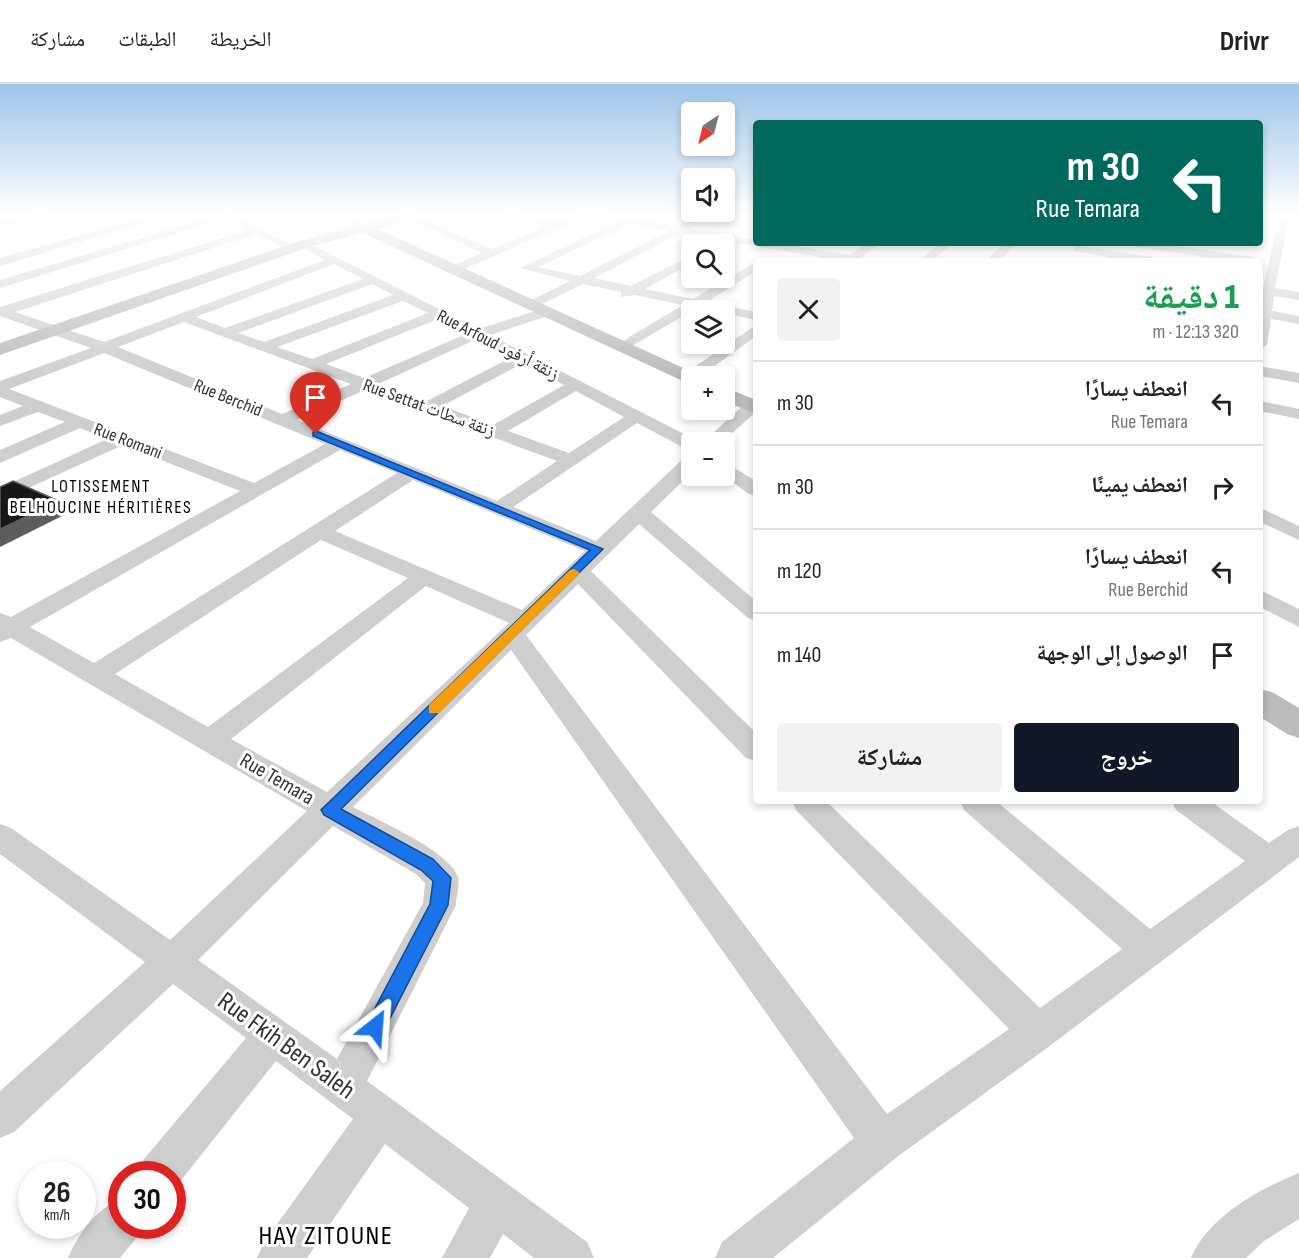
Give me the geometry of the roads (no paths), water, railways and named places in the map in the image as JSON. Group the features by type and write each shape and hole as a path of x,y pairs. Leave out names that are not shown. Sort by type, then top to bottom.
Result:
{"street":[{"path":"0,284 52,269"},
{"path":"0,311 135,269"},
{"path":"0,349 232,269"},
{"path":"0,389 312,269"},
{"name":"Rue Arfoud زنقة أرفود","path":"352,269 681,439"},
{"path":"455,269 681,373"},
{"path":"530,269 681,300"},
{"path":"283,420 539,309 582,280 604,269"},
{"path":"618,299 672,269"},
{"path":"701,300 751,269"},
{"path":"1263,310 1268,291 1267,269"},
{"path":"0,271 21,278"},
{"path":"223,333 373,280"},
{"path":"1268,291 1299,296"},
{"path":"263,347 404,296"},
{"name":"Rue Berchid","path":"0,311 58,329 106,348 409,474 598,549"},
{"path":"735,311 753,315"},
{"path":"623,347 681,312"},
{"path":"311,365 438,314"},
{"path":"1263,314 1299,320"},
{"name":"Rue Settat زنقة سطات","path":"184,318 572,460"},
{"path":"706,366 753,331"},
{"path":"428,407 522,358"},
{"path":"1263,372 1299,378"},
{"path":"495,431 575,385"},
{"name":"Rue Romani","path":"0,389 38,406 256,490"},
{"path":"735,398 753,406"},
{"path":"0,421 38,406"},
{"path":"1263,407 1299,414"},
{"path":"724,432 753,409"},
{"path":"499,508 638,416"},
{"path":"0,457 80,422"},
{"path":"0,495 123,438"},
{"path":"4,628 339,443"},
{"path":"0,1118 171,962 681,471"},
{"path":"95,675 409,474"},
{"path":"735,475 753,488"},
{"path":"638,512 753,610"},
{"path":"1263,516 1299,534"},
{"path":"318,531 423,578 519,628 882,1142"},
{"path":"577,570 753,747"},
{"path":"210,740 423,578"},
{"path":"1263,599 1299,619"},
{"name":"Rue Temara","path":"4,628 95,675 210,740 427,864 442,878 439,905 343,1088"},
{"path":"1263,703 1299,725"},
{"path":"810,804 1038,1032"},
{"path":"979,804 1149,950"},
{"path":"1191,804 1270,861"},
{"name":"Rue Fkih Ben Saleh","path":"0,837 273,1035 571,1258"},
{"path":"738,1258 882,1142 1038,1032 1299,839"},
{"path":"170,1161 273,1035"},
{"path":"0,1091 38,1082"},
{"path":"280,1258 380,1116"},
{"path":"1214,1258 1248,1225 1299,1194"},
{"path":"465,1258 496,1203"},
{"path":"91,1258 108,1237"}],"district":[{"name":"LOTISSEMENT BELHOUCINE HÉRITIÈRES","path":"101,496"},
{"name":"HAY ZITOUNE","path":"326,1236"}]}
